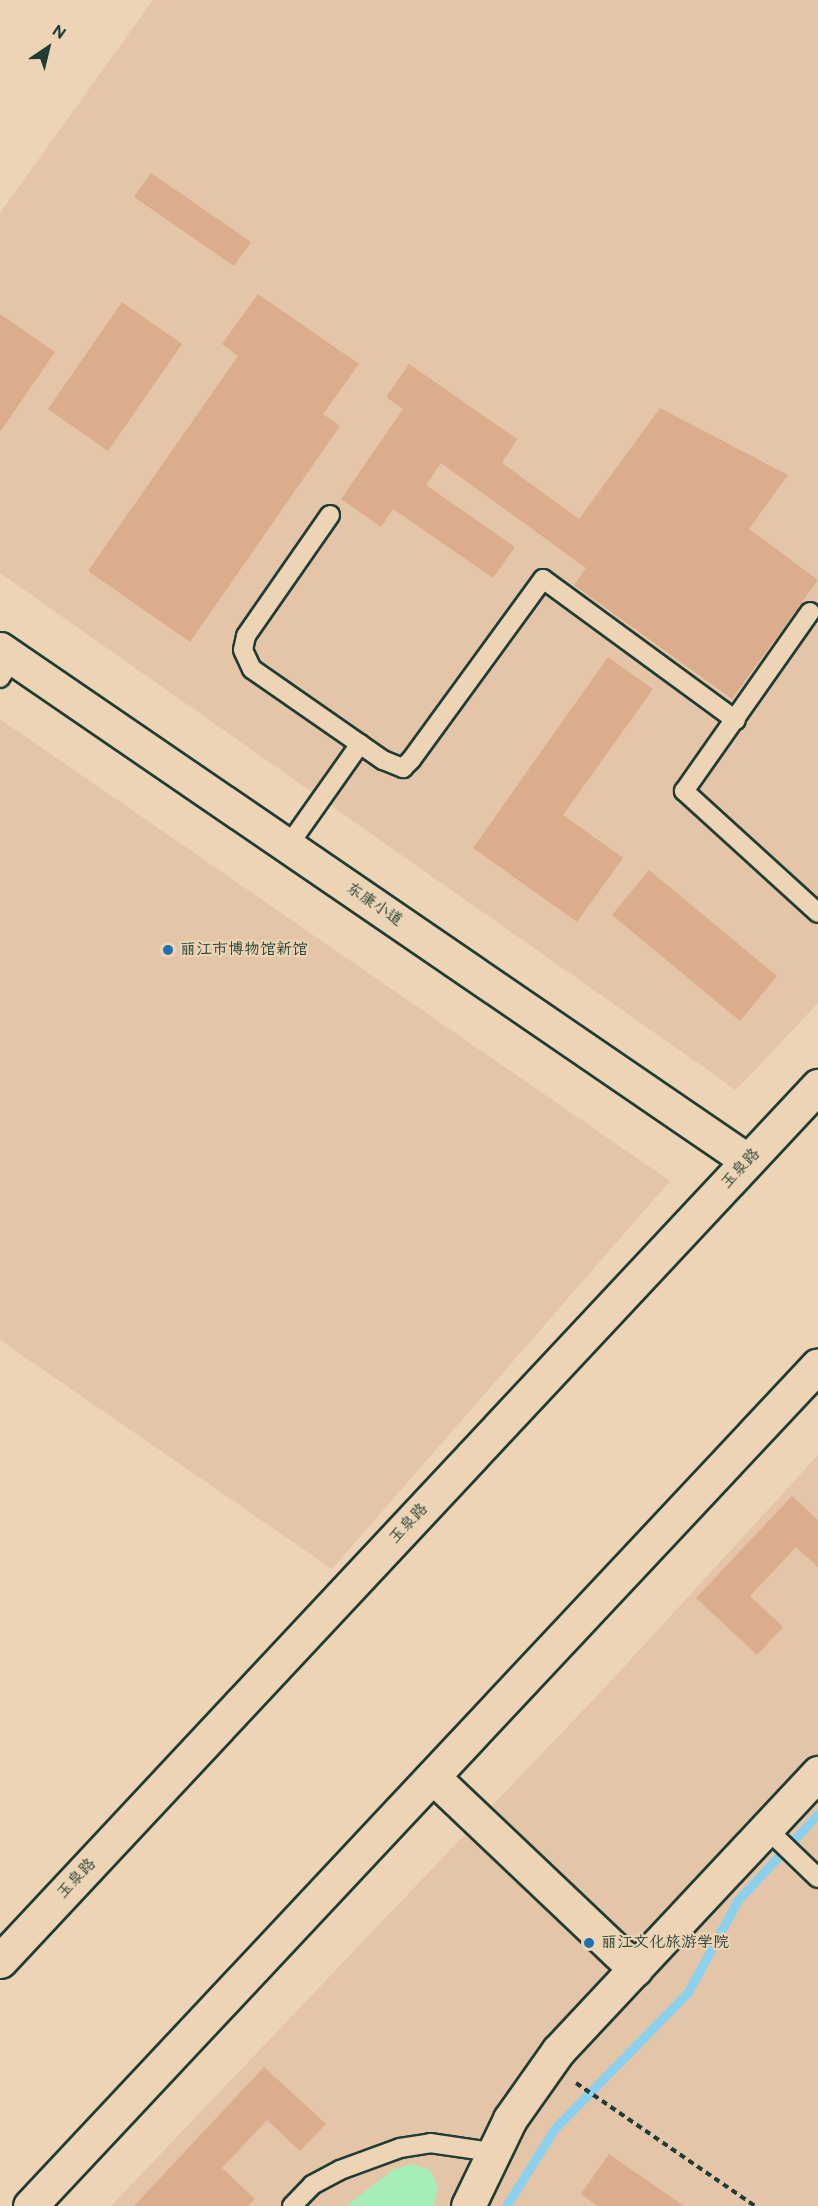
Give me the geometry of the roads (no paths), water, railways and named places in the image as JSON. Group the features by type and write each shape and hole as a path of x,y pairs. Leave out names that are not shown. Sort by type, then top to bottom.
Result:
{"main road":[{"name":"东康小道","path":"4,662 288,846 748,1161"},
{"name":"玉泉路","path":"0,1961 818,1086"},
{"path":"30,2206 818,1365"},
{"path":"468,2206 492,2152 516,2110 558,2051 818,1773"},
{"path":"433,1778 635,1969"}],"lane":[{"path":"330,515 246,636 243,650 252,669 383,760 403,768 543,579 736,720"},
{"path":"810,612 736,720 684,790 818,913"},
{"path":"288,846 360,744"},
{"path":"766,1828 818,1878"},
{"path":"292,2206 312,2185 340,2170 400,2148 430,2143 492,2152"}],"waterway":[{"path":"506,2206 555,2128 688,1992 738,1900 818,1814"}],"place":[{"name":"丽江市博物馆新馆","path":"168,950"},
{"name":"丽江文化旅游学院","path":"589,1943"}]}
